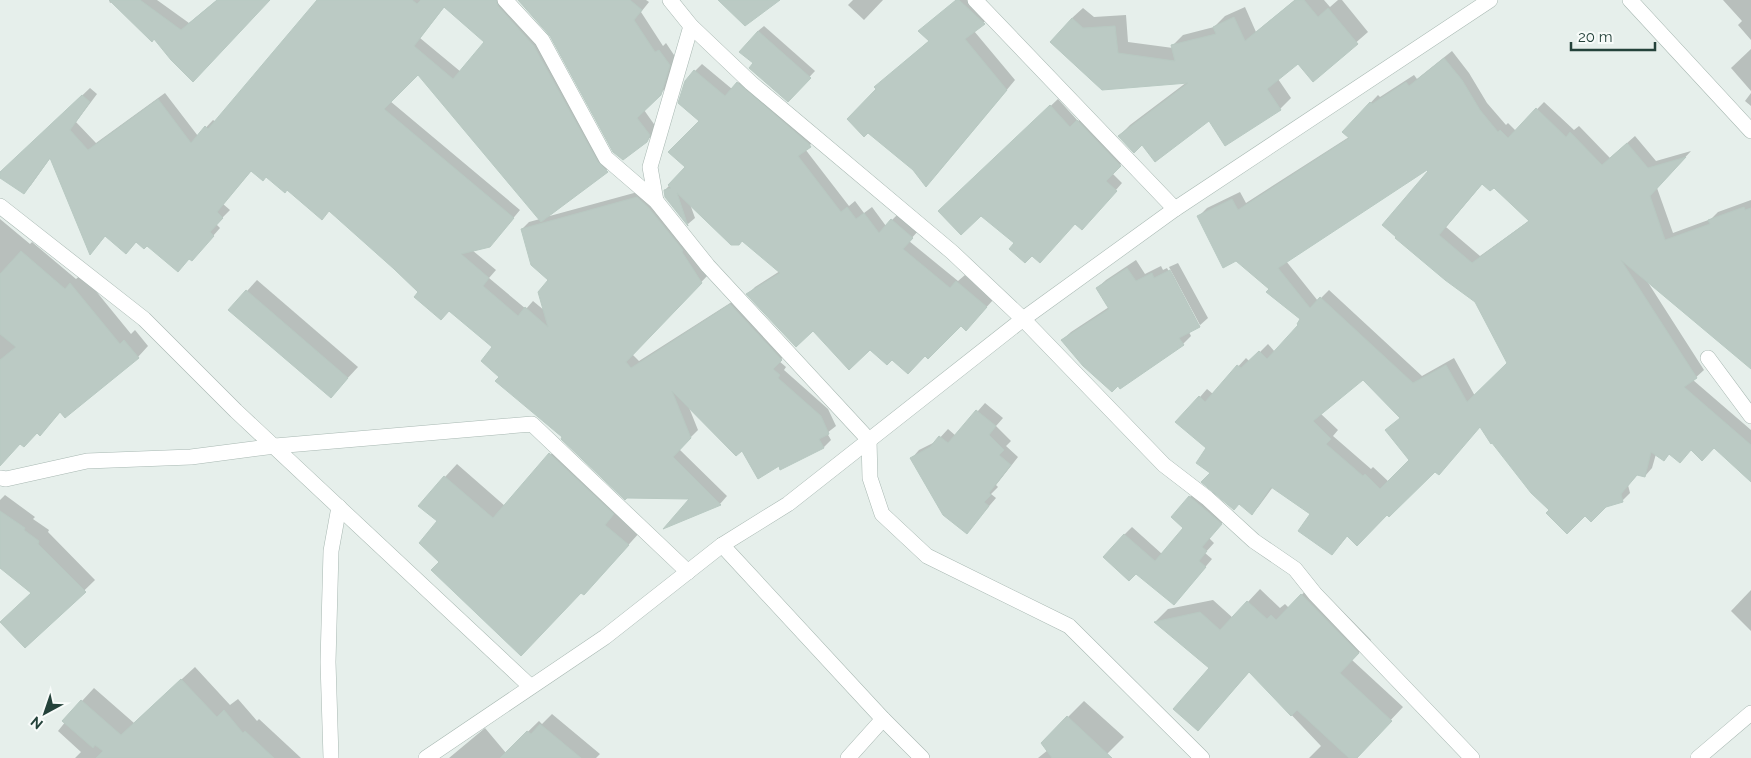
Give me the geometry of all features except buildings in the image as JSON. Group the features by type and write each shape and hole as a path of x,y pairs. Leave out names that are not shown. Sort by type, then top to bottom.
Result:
{"street":[{"path":"505,0 542,40 606,158 656,201 708,266 868,440 870,478 882,514 927,556 1068,626 1202,758"},
{"path":"670,0 691,26 751,83 952,252 1023,319 1164,465 1207,498 1254,541 1295,569 1315,594 1472,758"},
{"path":"975,0 1175,209"},
{"path":"426,758 605,637 722,546 788,504 1023,319 1175,209 1490,0"},
{"path":"1630,0 1751,131"},
{"path":"656,201 650,167 691,26"},
{"path":"0,206 144,319 338,507 530,686"},
{"path":"1708,358 1751,416"},
{"path":"0,478 6,479 87,461 190,458 275,446 532,424 688,572"},
{"path":"331,758 328,662 331,550 338,507"},
{"path":"722,546 883,719 922,758"},
{"path":"1698,758 1751,713"},
{"path":"848,758 883,719"}]}
